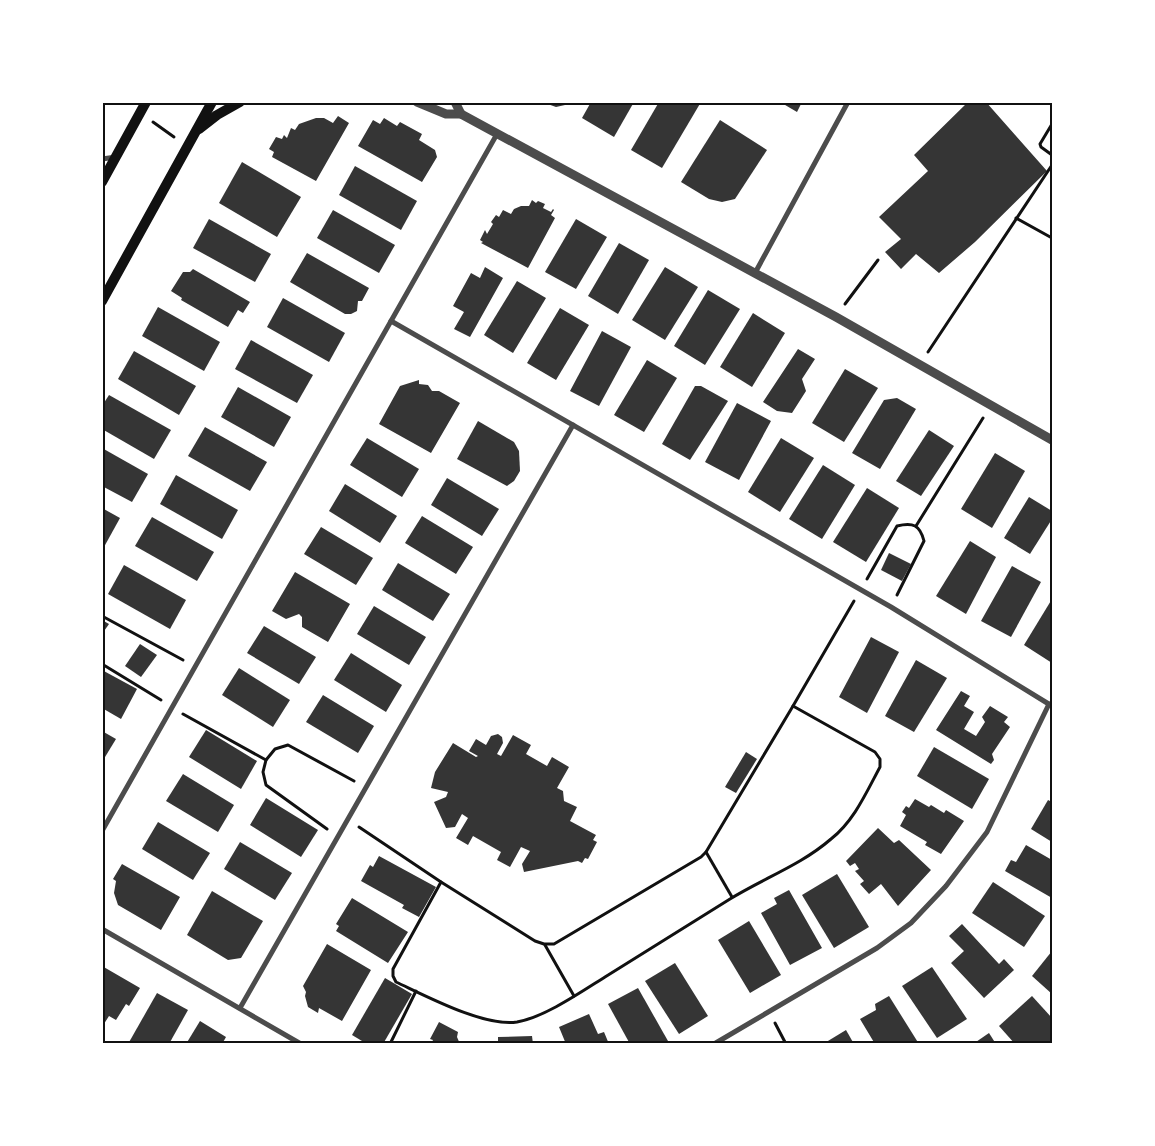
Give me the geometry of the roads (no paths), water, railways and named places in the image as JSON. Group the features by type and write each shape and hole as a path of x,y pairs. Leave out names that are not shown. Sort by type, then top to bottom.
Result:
{"main road":[{"path":"102,182 146,102"},
{"path":"102,301 212,102"},
{"path":"196,131 217,115 240,102"}],"street":[{"path":"417,102 446,114 461,114 836,317 1052,440"},
{"path":"455,102 461,114"},
{"path":"755,273 848,102"},
{"path":"102,831 497,134"},
{"path":"102,159 116,156"},
{"path":"391,321 861,589 1051,705 987,832 946,886 911,922 877,948 714,1044"},
{"path":"240,1008 573,425"},
{"path":"102,929 302,1044"}]}
